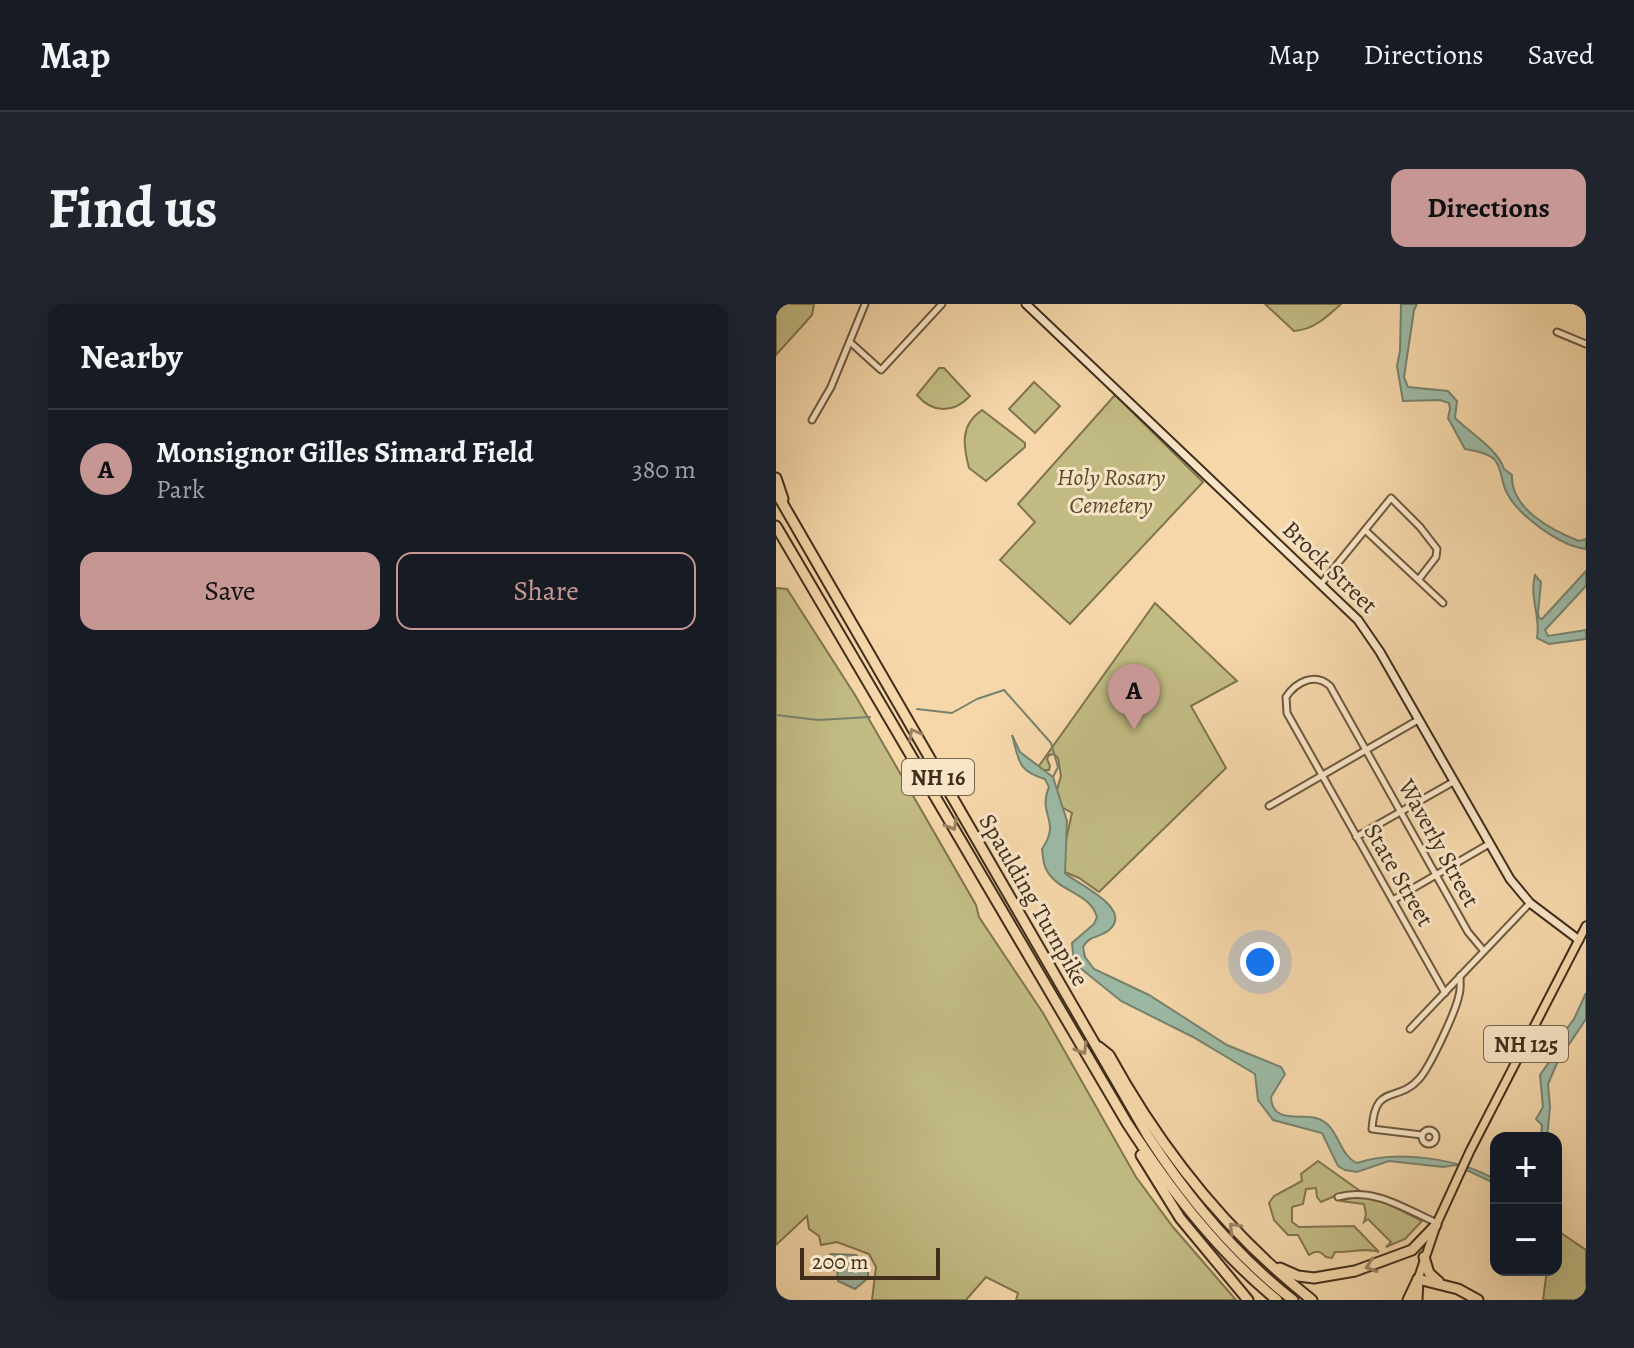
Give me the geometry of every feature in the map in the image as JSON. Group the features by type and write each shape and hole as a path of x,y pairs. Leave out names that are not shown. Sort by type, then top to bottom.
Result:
{"highway":[{"path":"776,478 785,510"},
{"name":"Spaulding Turnpike","path":"776,492 1176,1180 1219,1232 1293,1300"},
{"name":"Spaulding Turnpike","path":"776,526 1127,1123 1176,1197 1209,1236 1251,1279 1277,1300"},
{"path":"776,539 805,585 827,612"},
{"path":"1095,1043 1109,1055 1136,1103 1211,1204 1269,1263 1312,1300"},
{"path":"1127,1123 1145,1162 1168,1200 1248,1300"},
{"path":"1269,1263 1304,1277 1343,1274 1404,1254 1420,1243 1436,1224"},
{"path":"1424,1257 1429,1273 1441,1285"},
{"path":"1418,1279 1467,1293 1478,1300"},
{"name":"NH 125","path":"1408,1300 1418,1279"},
{"name":"NH 125","path":"1417,1300 1418,1279"}],"main road":[{"name":"NH 125","path":"1418,1279 1436,1224 1463,1166 1586,926"}],"street":[{"path":"812,420 831,387 865,304"},
{"path":"850,342 881,370 942,304"},
{"name":"Brock Street","path":"1026,304 1365,629 1510,879 1530,903 1579,940"},
{"path":"1557,332 1586,344"},
{"path":"1321,584 1391,498 1437,549 1434,561 1419,579"},
{"path":"1365,530 1443,603"},
{"name":"Waverly Street","path":"1322,775 1285,708 1286,697 1297,685 1314,678 1328,684 1468,932 1483,950"},
{"path":"1269,806 1418,720"},
{"name":"State Street","path":"1322,775 1445,993"},
{"path":"1356,837 1453,782"},
{"path":"1393,900 1489,844"},
{"path":"1410,1029 1530,903"},
{"path":"1422,1135 1372,1129 1374,1110 1379,1101 1410,1086 1422,1074 1457,1003 1460,976"},
{"path":"1338,1197 1358,1193 1376,1196 1436,1224"}],"green space":[{"path":"776,304 814,304 812,315 776,355"},
{"path":"1265,304 1341,304 1314,325 1294,331"},
{"path":"939,368 944,368 970,396 957,406 936,408 917,395"},
{"path":"1034,382 1060,406 1035,433 1009,409"},
{"name":"Holy Rosary Cemetery","path":"1115,395 1203,482 1070,624 1000,560 1035,522 1018,504"},
{"path":"982,410 1025,443 1025,447 986,481 969,468 965,451 967,429"},
{"path":"776,588 787,589 855,695 976,905 979,917 1043,1013 1136,1177 1173,1227 1236,1300 1016,1300 1018,1293 986,1277 966,1300 872,1300 876,1267 869,1254 837,1242 821,1245 819,1236 809,1229 807,1216 776,1245"},
{"path":"1155,603 1237,681 1191,706 1226,768 1099,892 1079,878 1053,867 1066,840 1072,813 1060,806 1055,797 1061,776 1058,758 1054,754 1049,755 1049,770 1036,770"},
{"path":"1318,1161 1360,1191 1321,1202 1316,1188 1306,1189 1303,1204 1292,1207 1292,1222 1299,1227 1354,1226 1379,1252 1335,1252 1332,1258 1318,1252 1309,1255 1298,1235 1288,1235 1274,1220 1269,1203 1274,1196 1302,1181 1301,1174"},
{"path":"1359,1196 1381,1200 1422,1221 1405,1239 1386,1247 1391,1242 1368,1219 1364,1222 1364,1204 1340,1201"},
{"path":"1562,1234 1586,1250 1586,1300 1543,1300 1546,1276 1562,1276"}],"shaded area":[{"path":"1401,304 1417,304 1404,377 1408,387 1448,391 1457,401 1455,418 1490,448 1504,469 1512,475 1513,487 1525,507 1556,531 1579,541 1586,539 1586,549 1552,536 1519,510 1506,491 1495,460 1465,449 1448,418 1449,403 1440,400 1403,401 1397,366"},
{"path":"1586,571 1586,586 1545,630 1548,636 1586,630 1586,639 1549,644 1537,638 1533,591 1535,575 1541,582 1538,613 1542,619"},
{"path":"1012,735 1020,752 1053,777 1067,821 1065,873 1100,897 1114,913 1115,922 1109,930 1088,940 1083,947 1085,957 1094,969 1149,995 1227,1045 1281,1067 1285,1074 1271,1097 1276,1111 1324,1122 1350,1159 1357,1163 1390,1157 1428,1158 1465,1167 1482,1173 1490,1177 1490,1181 1456,1165 1443,1167 1389,1161 1357,1172 1345,1170 1338,1166 1322,1133 1273,1120 1258,1100 1255,1074 1193,1037 1121,1001 1074,963 1072,943 1094,924 1097,917 1087,902 1058,883 1045,867 1042,849 1050,831 1046,805 1049,787 1045,779 1024,768"},
{"path":"1586,993 1586,1019 1558,1061 1548,1084 1548,1132 1541,1132 1542,1125 1536,1119 1543,1107 1540,1075 1554,1055 1556,1043 1574,1019"},
{"path":"831,1254 856,1255 868,1267 868,1278 855,1289 838,1281 837,1270 813,1267"}],"waterway":[{"path":"917,709 952,713 977,699 1004,690 1051,743 1058,767 1053,777"},
{"path":"776,715 818,720 870,717"}],"place":[{"name":"Monsignor Gilles Simard Field","path":"1134,730"}]}
